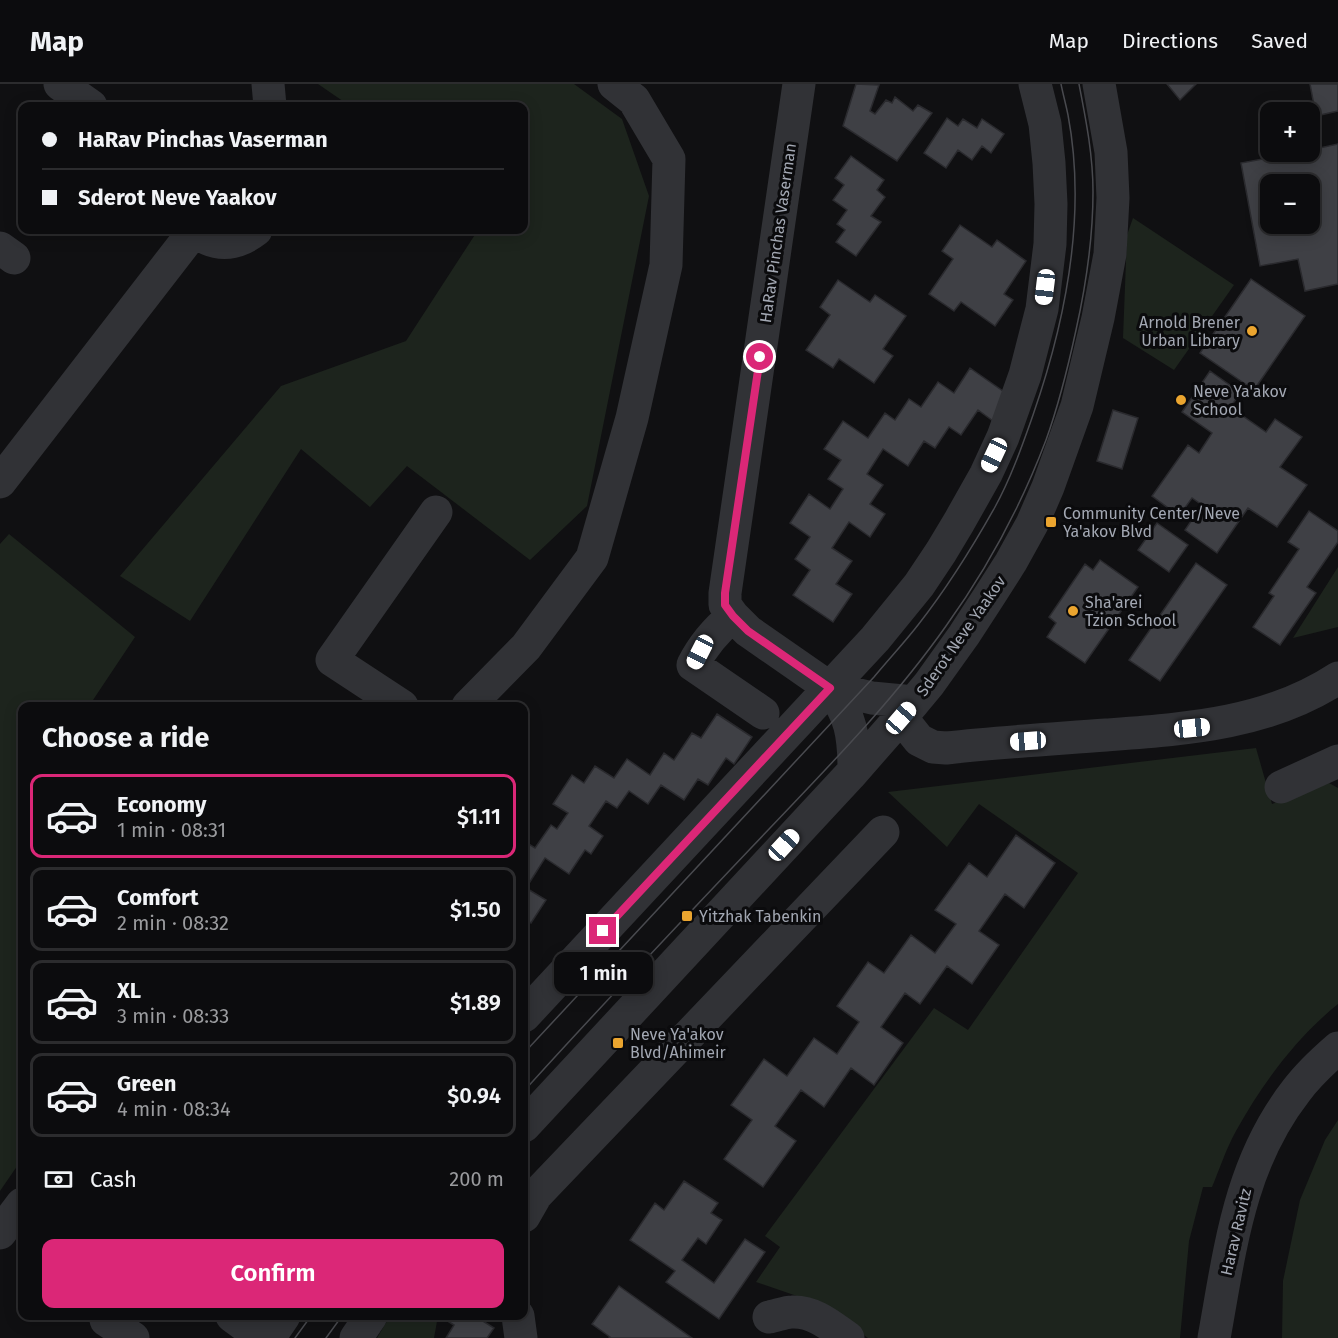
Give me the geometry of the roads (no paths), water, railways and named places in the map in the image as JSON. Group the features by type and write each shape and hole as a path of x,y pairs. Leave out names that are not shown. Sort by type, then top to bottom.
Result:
{"street":[{"path":"60,84 85,102"},
{"path":"268,84 270,102"},
{"path":"472,702 526,647 592,558 632,418 666,265 669,159 634,100 614,84"},
{"name":"HaRav Pinchas Vaserman","path":"733,616 725,605 725,593 799,84"},
{"path":"528,1012 828,702 863,652 883,630 941,552 986,474 1003,437 1024,375 1042,309 1050,244 1052,204 1045,124 1035,84"},
{"name":"Sderot Neve Yaakov","path":"528,1122 854,770 901,707 929,684 984,605 1032,524 1056,467 1077,406 1098,318 1110,254 1113,198 1111,152 1099,84"},
{"path":"4,470 190,234"},
{"path":"200,234 214,242 229,243 250,234"},
{"path":"396,702 332,660 436,512"},
{"path":"763,712 693,664 718,628 733,616 828,702 852,730 854,770"},
{"path":"863,652 874,677 901,707"},
{"path":"828,702 858,695 901,707 984,744 1208,726 1266,712 1317,692 1338,678"},
{"path":"1281,787 1338,760"},
{"path":"528,1209 536,1195 883,832"},
{"name":"Harav Ravitz","path":"1214,1338 1237,1216 1260,1152 1296,1090 1338,1048"},
{"path":"0,1233 18,1209"},
{"path":"769,1317 792,1312 806,1313 822,1319 848,1338"},
{"path":"110,1320 133,1338"},
{"path":"237,1320 262,1338"},
{"path":"269,1338 281,1320"},
{"path":"356,1338 369,1320"},
{"path":"519,1320 521,1338"}],"tram line":[{"path":"528,1049 874,677 913,632 968,553 995,507 1016,462 1045,379 1064,305 1070,267 1075,191 1073,153 1061,84"},
{"path":"528,1087 877,713 946,626 1002,536 1026,489 1051,426 1083,296 1093,209 1093,178 1087,124 1079,84"},
{"path":"295,1338 308,1320"},
{"path":"326,1338 339,1320"}],"place":[{"name":"Arnold Brener Urban Library","path":"1252,331"},
{"name":"Neve Ya'akov School","path":"1181,400"},
{"name":"Community Center/Neve Ya'akov Blvd","path":"1051,522"},
{"name":"Sha'arei Tzion School","path":"1073,611"},
{"name":"Yitzhak Tabenkin","path":"687,916"},
{"name":"Neve Ya'akov Blvd/Ahimeir","path":"618,1043"}]}
